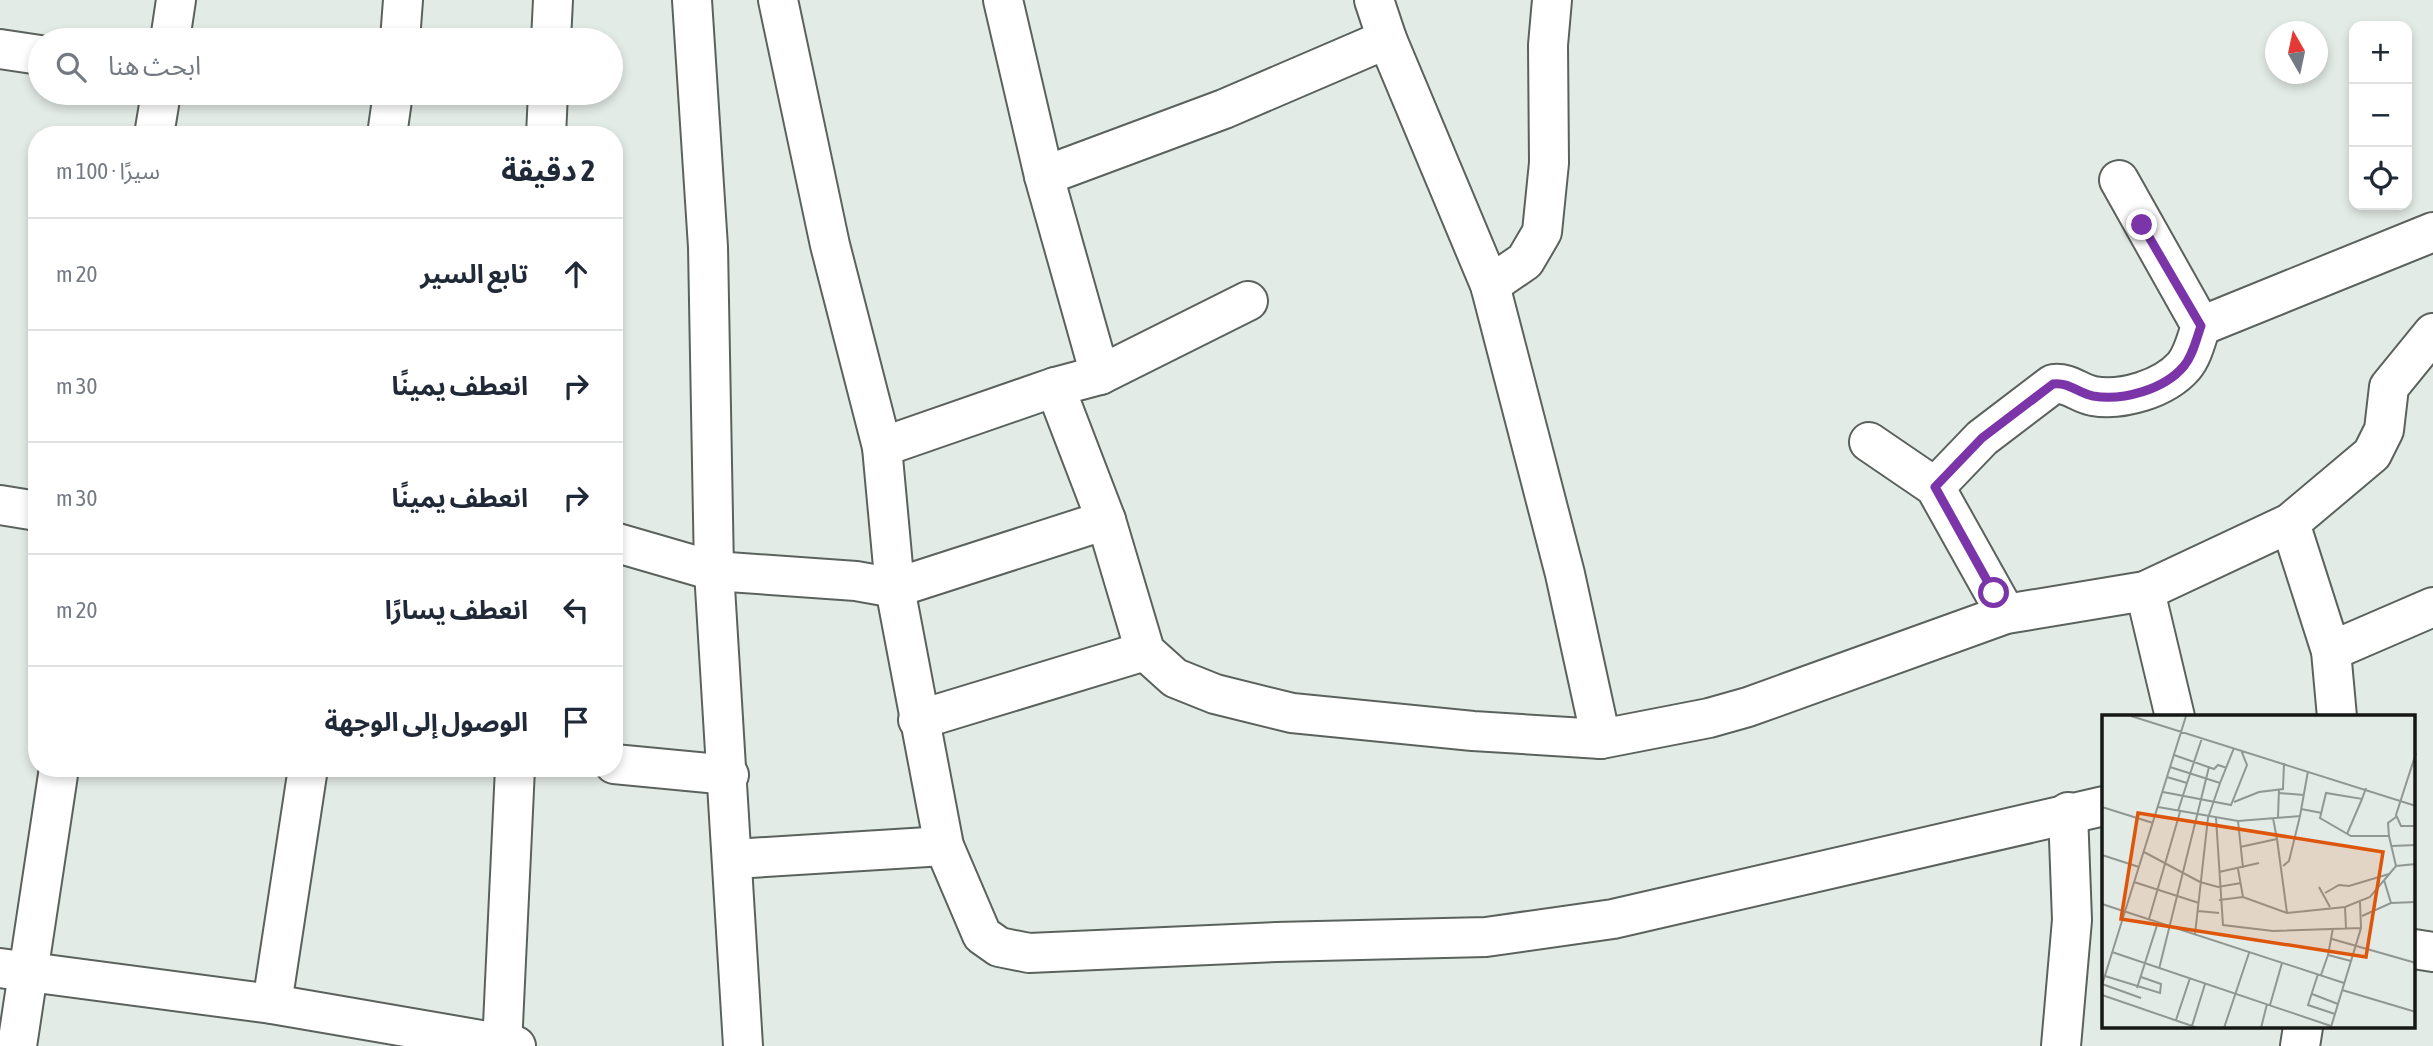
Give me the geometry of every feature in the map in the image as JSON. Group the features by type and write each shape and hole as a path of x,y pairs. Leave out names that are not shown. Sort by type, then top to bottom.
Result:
{"street":[{"path":"172,28 176,0"},
{"path":"401,28 404,0"},
{"path":"552,28 553,0"},
{"path":"692,0 708,247 714,571 729,775 743,1046"},
{"path":"778,0 830,245 882,447 895,588 944,846 982,935 999,947 1029,953 1512,933 1613,919 2086,809 2088,920 2061,1046"},
{"path":"1003,0 1044,176 1100,375"},
{"path":"1374,0 1387,39 1490,285 1565,574 1601,739"},
{"path":"1490,285 1525,261 1542,232 1549,163 1548,45 1552,0"},
{"path":"1044,176 1224,109 1387,39"},
{"path":"0,49 28,53"},
{"path":"156,126 159,105"},
{"path":"388,126 391,105"},
{"path":"547,126 548,105"},
{"path":"1935,487 1982,438 2053,384 2064,383 2092,396 2119,397 2160,385 2182,369 2192,355 2201,326 2119,180"},
{"path":"2201,326 2433,232"},
{"path":"882,447 1055,387 1100,375 1248,301"},
{"path":"1055,387 1107,520 1145,651 1175,678 1215,694 1292,713 1473,731 1601,739 1709,718 1748,707 2006,614 2145,591 2290,523 2372,454 2384,430 2389,387 2433,333"},
{"path":"1869,442 1935,487 2006,614"},
{"path":"0,505 28,510"},
{"path":"623,545 714,571 856,582 895,588 1107,520"},
{"path":"2290,523 2331,651 2337,715"},
{"path":"2145,591 2175,715"},
{"path":"2331,651 2433,607"},
{"path":"918,720 1145,651"},
{"path":"623,765 729,775"},
{"path":"17,1046 14,970 57,777"},
{"path":"272,1004 307,777"},
{"path":"14,970 272,1004 361,1033 507,1045 515,777"},
{"path":"734,859 944,846"},
{"path":"2300,1046 2303,1028"}],"route":[{"path":"1994,593 1935,487 1982,438 2053,384 2064,383 2092,396 2119,397 2160,385 2182,369 2192,355 2201,326 2142,225"}]}
